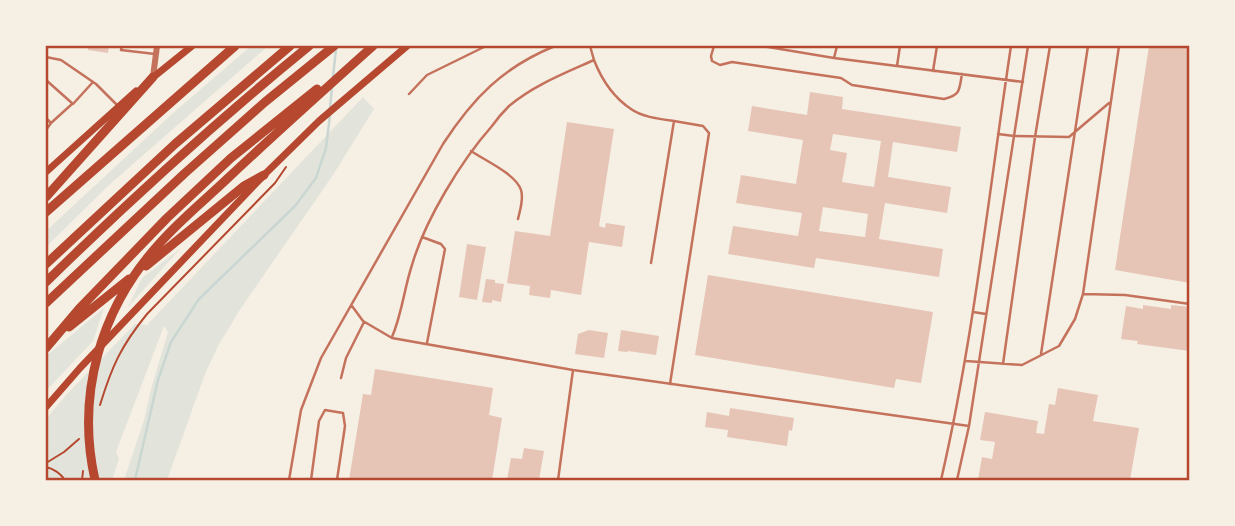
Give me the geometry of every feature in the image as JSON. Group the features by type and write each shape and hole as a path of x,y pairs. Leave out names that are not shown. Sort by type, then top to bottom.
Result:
{"highway":[{"path":"46,212 235,46"},
{"path":"46,264 175,144 290,46"},
{"path":"46,282 121,210 309,46"},
{"path":"46,303 185,173 334,46"},
{"path":"46,347 141,244 231,158 373,46"},
{"path":"95,481 88,427 92,377 104,334 130,281 169,234 373,46"},
{"path":"46,197 153,77"},
{"path":"46,347 244,186 264,175"}],"main road":[{"path":"46,171 118,106 192,46"},
{"path":"46,407 264,175 319,121 407,46"}],"street":[{"path":"153,77 157,46"}],"lane":[{"path":"122,46 121,50 155,54"},
{"path":"142,52 143,46"},
{"path":"409,94 427,75 486,46"},
{"path":"289,481 300,410 321,358 443,144 460,118 502,74 538,52 555,46"},
{"path":"590,46 601,77 631,110 655,118 703,126 709,133 670,384"},
{"path":"714,46 712,61 720,65 732,62 841,78 852,85 944,99 955,96 959,91 962,74"},
{"path":"762,46 1023,82"},
{"path":"806,53 807,46"},
{"path":"835,58 837,46"},
{"path":"897,66 900,46"},
{"path":"933,71 937,46"},
{"path":"940,481 966,361 1012,46"},
{"path":"957,481 969,426 1028,46"},
{"path":"1003,364 1050,46"},
{"path":"1041,355 1088,46"},
{"path":"966,361 1022,365 1059,345 1075,319 1083,293 1119,46"},
{"path":"46,57 61,60 93,82 118,106"},
{"path":"392,338 411,266 422,237 471,151 508,107 524,95 594,60"},
{"path":"46,79 73,104"},
{"path":"46,130 93,82"},
{"path":"998,135 1069,136 1111,102"},
{"path":"46,118 51,123"},
{"path":"651,263 674,121"},
{"path":"471,151 505,172 520,187 522,197 518,219"},
{"path":"422,237 441,243 445,249 427,344"},
{"path":"1083,293 1189,304"},
{"path":"352,306 364,322 392,338 573,370 969,426"},
{"path":"973,312 986,314"},
{"path":"341,378 346,358 364,322"},
{"path":"558,481 573,370"},
{"path":"311,481 319,421 325,410 343,413 345,426 337,481"}],"path":[{"path":"100,404 111,371 132,333 147,314 275,183 287,165"},
{"path":"46,463 64,452 85,433"},
{"path":"82,481 85,460"},
{"path":"46,467 61,474 65,481"}],"shaded area":[{"path":"251,46 268,46 109,185 46,247 46,231 173,113"},
{"path":"363,97 374,109 218,346 205,374 167,480 124,480 168,332 164,326 116,452 119,459 112,480 46,480 46,419 135,324 147,325"},
{"path":"181,248 128,307 142,278"},
{"path":"104,308 93,341 46,391 46,356"}],"building":[{"path":"88,46 109,46 108,53 88,50"},
{"path":"1149,46 1190,46 1190,283 1115,270"},
{"path":"810,92 843,97 842,109 961,127 957,152 893,142 888,177 951,187 947,213 885,203 879,239 943,249 939,277 816,258 814,268 728,254 733,226 798,236 802,213 736,203 741,175 796,184 803,140 748,131 752,106 807,115","holes":["833,134 881,141 874,187 842,182 847,153 830,150","823,207 868,214 865,237 819,231"]},
{"path":"567,122 614,129 599,226 605,228 606,223 625,226 622,247 589,242 581,295 551,290 550,298 529,295 530,286 507,283 515,231 550,236"},
{"path":"467,244 486,247 477,300 459,297"},
{"path":"708,275 933,312 921,383 896,379 894,388 695,355"},
{"path":"486,279 504,284 501,302 482,302"},
{"path":"1143,305 1171,309 1171,305 1190,307 1190,351 1137,344 1138,341 1121,339 1126,306 1143,309"},
{"path":"589,330 608,333 604,358 575,354 578,334"},
{"path":"621,330 659,336 656,355 618,351"},
{"path":"375,369 493,388 489,415 502,418 492,480 349,480 363,394 371,395"},
{"path":"1058,388 1098,395 1093,421 1139,428 1130,480 978,480 982,457 992,459 995,442 980,440 985,412 1038,421 1036,433 1044,434 1049,404 1055,405"},
{"path":"730,408 794,418 787,446 727,437 728,430 705,427 707,412 729,416"},
{"path":"524,448 544,451 539,480 507,480 511,458 522,459"}],"waterway":[{"path":"333,77 336,49"},
{"path":"330,108 332,87"},
{"path":"135,480 158,380 171,342 199,299 295,206 316,178 326,148 330,115"}]}
